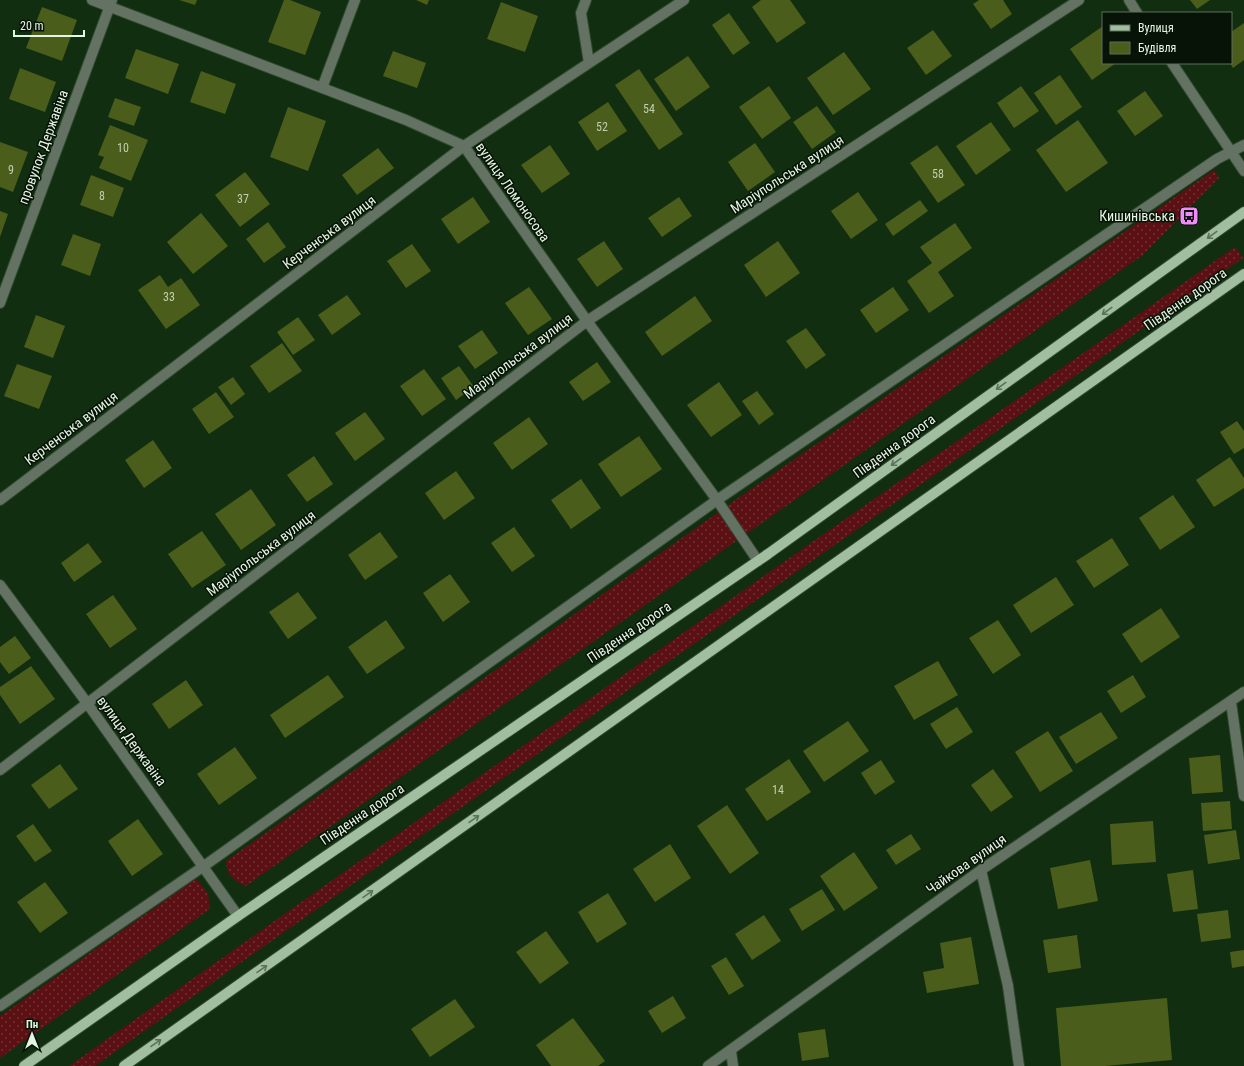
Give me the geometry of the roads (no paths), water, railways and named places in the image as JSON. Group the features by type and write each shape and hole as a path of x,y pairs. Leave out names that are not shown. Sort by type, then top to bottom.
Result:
{"main road":[{"name":"Південна дорога","path":"24,1066 238,916 758,561 1244,212"},
{"name":"Південна дорога","path":"124,1066 1244,274"}],"street":[{"name":"вулиця Ломоносова","path":"92,0 111,3 322,88 406,120 464,146 587,321 717,500 758,561"},
{"path":"322,88 355,0"},
{"path":"586,0 581,13 589,63"},
{"name":"Керченська вулиця","path":"0,500 464,146 684,0"},
{"name":"Маріупольська вулиця","path":"0,770 587,321 1079,0"},
{"path":"1128,0 1136,12"},
{"name":"провулок Державіна","path":"0,303 111,3"},
{"path":"1173,64 1244,170"},
{"path":"0,1006 204,866 717,500 1217,159 1244,145"},
{"name":"вулиця Державіна","path":"0,585 87,703 238,916"},
{"name":"Чайкова вулиця","path":"708,1066 981,870 1244,692"},
{"path":"1231,702 1244,796"},
{"path":"981,870 1008,986 1019,1066"},
{"path":"731,1050 733,1066"}],"place":[{"name":"Кишинівська","path":"1189,216"}]}
